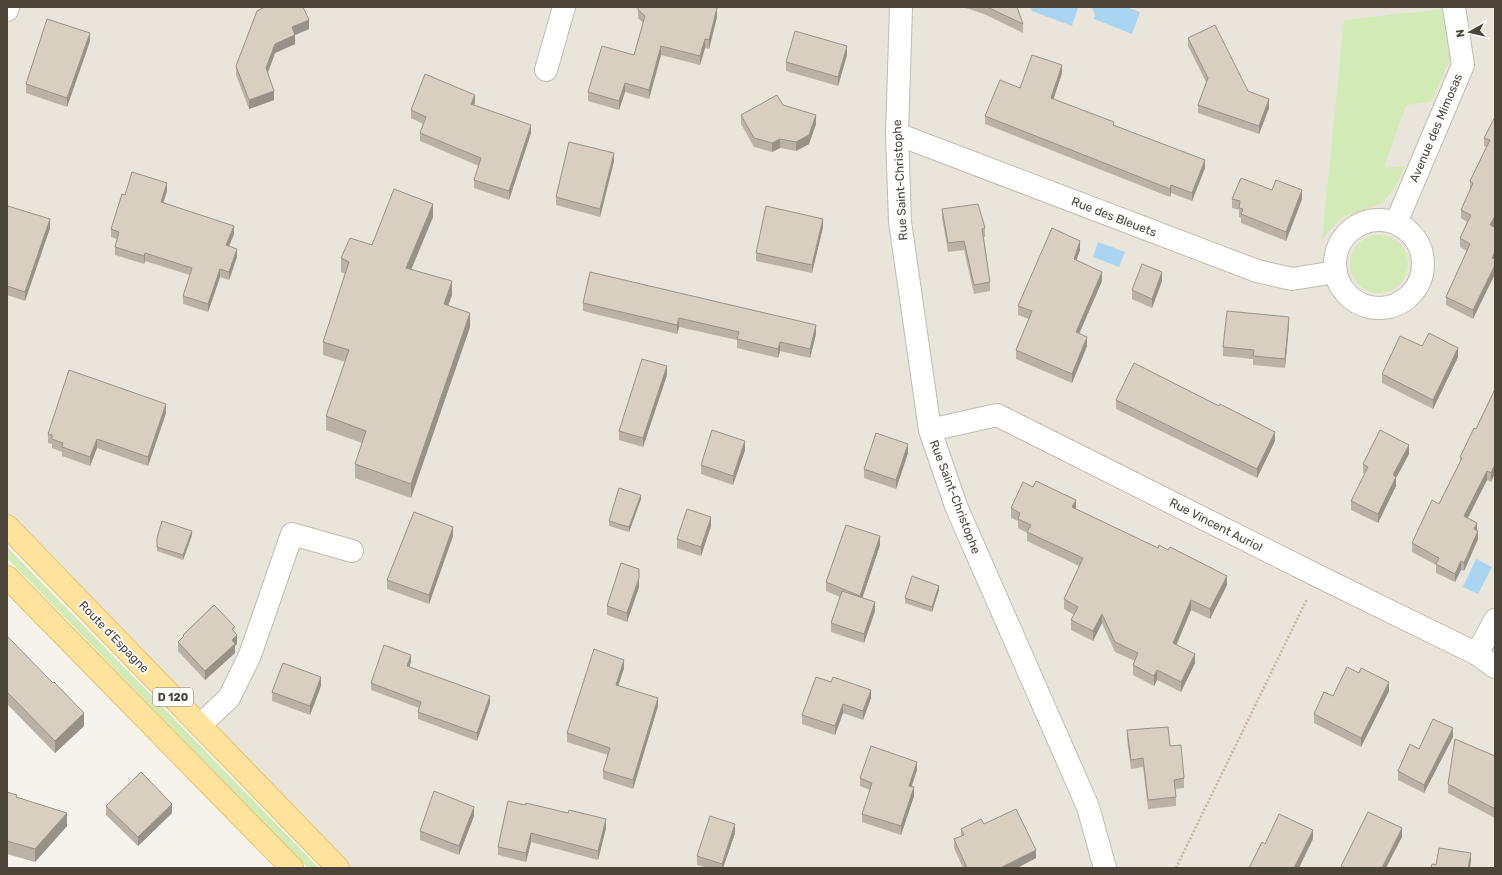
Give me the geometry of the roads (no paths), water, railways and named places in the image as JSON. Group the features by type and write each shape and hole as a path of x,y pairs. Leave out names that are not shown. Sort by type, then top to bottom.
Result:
{"main road":[{"name":"Route d'Espagne","path":"7,526 338,868"},
{"name":"D 120","path":"7,577 292,868"}],"street":[{"path":"546,70 564,7"},
{"name":"Rue Saint-Christophe","path":"901,7 896,134 900,222 930,430 956,506 1088,807 1105,868"},
{"name":"Avenue des Mimosas","path":"1396,223 1463,65 1454,7"},
{"name":"Rue des Bleuets","path":"896,134 1257,271 1292,279 1336,272"},
{"path":"1383,220 1396,223 1409,231 1418,243 1423,258 1423,273 1417,287 1407,299 1394,306 1386,308 1379,309 1364,306 1351,298 1341,286 1336,272 1334,258 1347,233 1358,225 1370,221 1383,220"},
{"name":"Rue Vincent Auriol","path":"930,430 998,415 1477,654 1495,667"},
{"path":"200,725 229,698 250,655 292,534 352,551"},
{"path":"1477,654 1495,620"}],"water":[{"path":"1031,7 1078,7 1072,26 1032,11"},
{"path":"1092,7 1126,7 1140,12 1132,34 1094,19 1095,15"},
{"path":"1098,242 1125,252 1119,267 1093,257"},
{"path":"1476,559 1492,567 1478,594 1463,587"}]}
